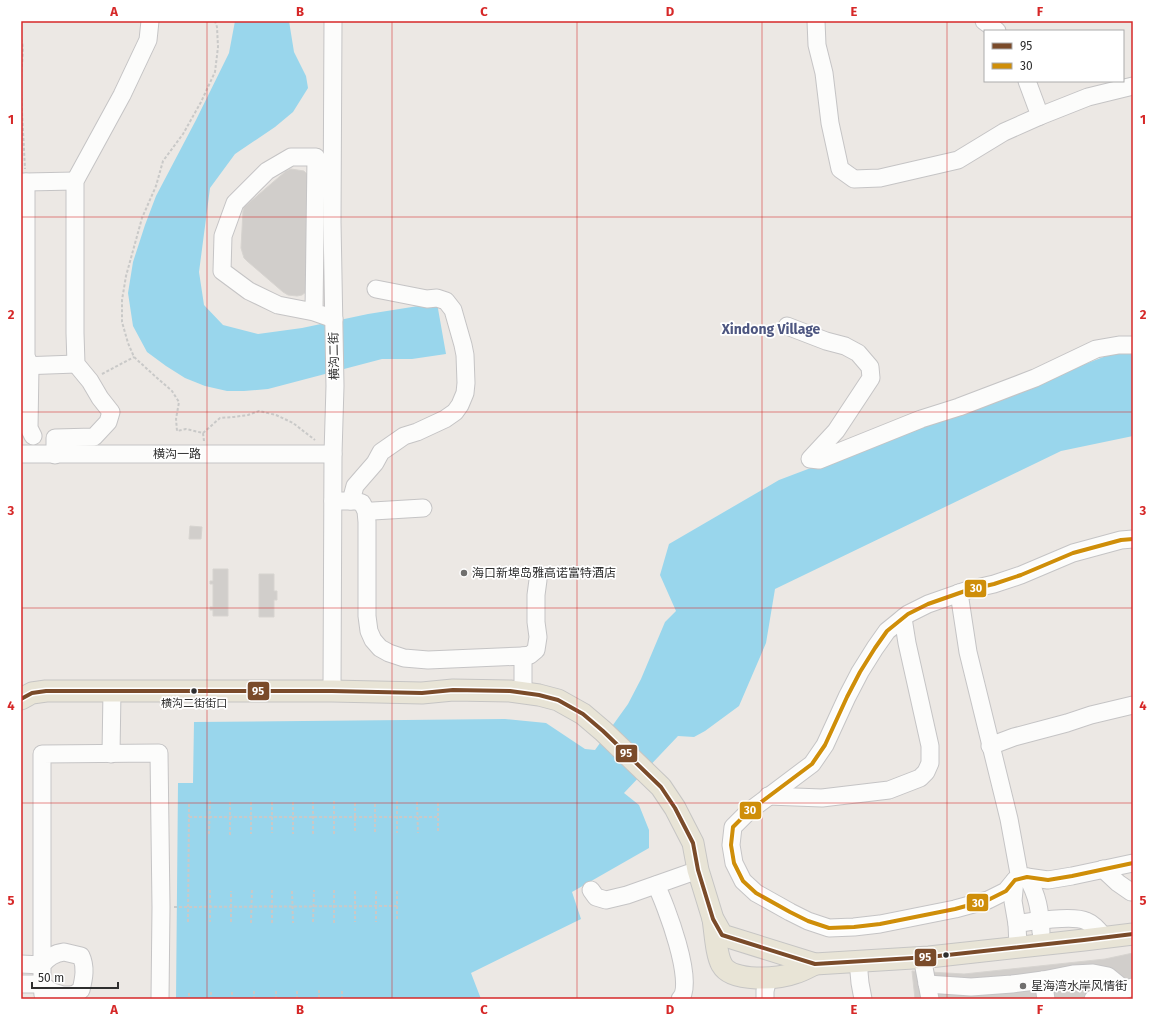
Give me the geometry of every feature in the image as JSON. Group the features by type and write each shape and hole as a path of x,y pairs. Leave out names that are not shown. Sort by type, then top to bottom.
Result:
{"main road":[{"path":"21,699 32,693 46,691 332,691 422,693 453,690 481,690 510,691 539,695 558,700 583,714 603,731 662,787 675,808 693,843 698,870 713,919 717,949 722,966 732,975 749,978 768,978 795,974 815,964"},
{"path":"713,919 722,935 815,964 922,957 1133,934"}],"street":[{"path":"75,181 23,182 26,366 29,428 27,436 55,438 94,437 108,422 111,412 100,398 90,381 76,364 75,181 122,95 148,40 150,21"},
{"name":"横沟二街","path":"332,691 333,454 335,386 333,21"},
{"path":"816,21 817,45 824,74 830,123 840,169 854,179 880,178 958,160 1004,132 1040,116 1088,97 1133,86"},
{"path":"984,21 996,30"},
{"path":"1027,82 1040,116"},
{"path":"314,312 316,157 291,157 267,171 235,203 223,236 222,271 249,291 278,305 314,312 334,319"},
{"path":"316,200 333,200"},
{"path":"351,501 355,486 376,463 381,452 404,436 417,432 445,419 456,412 465,393 465,355 463,345 453,310 446,301 437,298 427,299 376,289"},
{"path":"787,326 858,352 870,367 871,378 836,431 810,459 819,460 921,419 960,407 1035,378 1096,349 1119,345 1133,345"},
{"path":"26,366 76,364"},
{"path":"55,438 55,455"},
{"name":"横沟一路","path":"21,454 333,454"},
{"path":"333,501 356,501 362,503 366,511 367,616 369,631 373,640 380,648 389,653 404,658 428,660 530,655 536,650 538,637 536,622 536,595 538,580"},
{"path":"366,511 423,508"},
{"path":"1133,539 1121,540 1073,553 1021,575 959,593 928,604 908,614 887,631 860,672 825,745 812,764 748,812 733,827 731,845 734,863 743,881 756,893 808,921 829,928 854,928 955,909 988,900 1006,891 1021,879 1048,880 1133,863"},
{"path":"959,593 968,652 1009,819 1021,879 1013,901 1017,924 1018,947"},
{"path":"768,796 822,798 889,790 920,778 926,772 930,763 930,746 903,618"},
{"path":"523,656 523,693"},
{"path":"111,754 112,691"},
{"path":"990,746 1014,737 1091,715 1133,705"},
{"path":"42,992 42,754 159,753 161,907 160,999"},
{"path":"1103,869 1118,883 1133,892"},
{"path":"591,890 596,897 606,900 627,895 698,870"},
{"path":"1021,879 1036,894 1042,944"},
{"path":"656,885 665,904 681,955 684,988 683,997 680,999"},
{"path":"1017,924 1040,920 1078,918 1087,921 1096,927 1104,938"},
{"path":"21,984 42,992 50,991 75,997 81,990 84,971 81,956 64,952 58,953 46,959 42,965"},
{"path":"922,957 928,992 972,993 1012,984 1073,974 1093,973 1108,976 1128,988"},
{"path":"858,961 863,999"},
{"path":"21,964 42,965"},
{"path":"765,999 768,978"},
{"path":"1043,980 1046,999"},
{"path":"1093,999 1128,988"}],"path":[{"path":"203,433 186,429 177,431 176,419 179,402 172,391 134,357 122,322 122,300 126,276 142,218 156,186 164,161 183,134 201,102 215,72 218,47 217,27 215,21"},
{"path":"21,38 21,78"},
{"path":"21,93 24,159 23,182"},
{"path":"90,381 134,357"},
{"path":"203,433 220,418 248,415 259,411 276,415 293,423 333,454"},
{"path":"203,433 205,445"},
{"path":"334,801 334,834"},
{"path":"397,801 397,833"},
{"path":"209,834 210,802"},
{"path":"230,802 230,835"},
{"path":"251,802 251,834"},
{"path":"272,802 272,833"},
{"path":"293,802 293,834"},
{"path":"313,802 313,834"},
{"path":"375,802 375,832"},
{"path":"417,802 418,832"},
{"path":"188,922 189,803"},
{"path":"355,803 355,833"},
{"path":"438,803 438,832"},
{"path":"188,817 438,817"},
{"path":"210,890 210,922"},
{"path":"252,890 252,923"},
{"path":"272,890 272,923"},
{"path":"313,922 314,890"},
{"path":"334,890 334,923"},
{"path":"355,890 355,922"},
{"path":"231,891 231,922"},
{"path":"292,891 292,923"},
{"path":"376,891 376,922"},
{"path":"397,891 397,921"},
{"path":"161,907 397,906"},
{"path":"319,990 319,999"},
{"path":"254,991 254,999"},
{"path":"276,991 276,999"},
{"path":"297,991 297,999"},
{"path":"342,991 342,999"},
{"path":"210,992 211,999"},
{"path":"232,992 232,999"},
{"path":"189,993 189,999"}],"water":[{"path":"235,21 289,21 294,52 306,76 308,88 293,112 275,127 235,154 210,188 199,272 204,305 223,325 258,334 302,328 368,314 437,303 446,354 412,359 382,359 268,389 227,391 205,386 185,378 147,352 133,326 128,293 133,262 156,196 229,53"},
{"path":"1114,353 1133,353 1133,436 1061,451 775,589 766,643 739,706 705,731 694,737 678,736 624,793 639,805 649,830 649,848 572,892 581,919 471,973 481,999 176,999 178,783 193,783 194,722 505,719 546,723 585,749 595,750 628,704 641,679 665,622 676,611 660,575 669,544 779,480"}],"building":[{"path":"291,169 304,171 310,177 306,292 297,296 288,295 283,292 244,258 241,248 244,207 286,171"},
{"path":"190,526 202,527 201,539 189,539"},
{"path":"213,569 228,569 228,616 213,616 213,610 210,610 210,607 213,607 213,584 210,584 210,581 213,581"},
{"path":"259,574 274,574 274,591 277,591 277,600 274,600 274,617 259,617"},
{"name":"星海湾水岸风情街","path":"1133,953 1133,999 915,999 912,971 964,974 1105,959"}],"transit line":[{"name":"30","path":"1133,539 1121,540 1073,553 1021,575 994,584 968,590 928,604 908,614 887,631 875,648 847,697 825,745 812,764 748,812 733,827 731,845 734,863 743,881 756,893 808,921 829,928 880,924 955,909 988,900 1006,891 1015,880 1027,877 1048,880 1133,863"},
{"name":"95","path":"21,699 32,693 46,691 332,691 422,693 453,690 510,691 539,695 558,700 583,714 603,731 661,787 675,808 693,843 698,870 713,919 722,935 815,964 929,957 1133,934"}],"place":[{"name":"海口新埠岛雅高诺富特酒店","path":"464,573"},
{"name":"横沟二街街口","path":"194,691"},
{"name":"星海湾水岸风情街","path":"1023,986"}],"district":[{"name":"Xindong Village","path":"771,329"}]}
